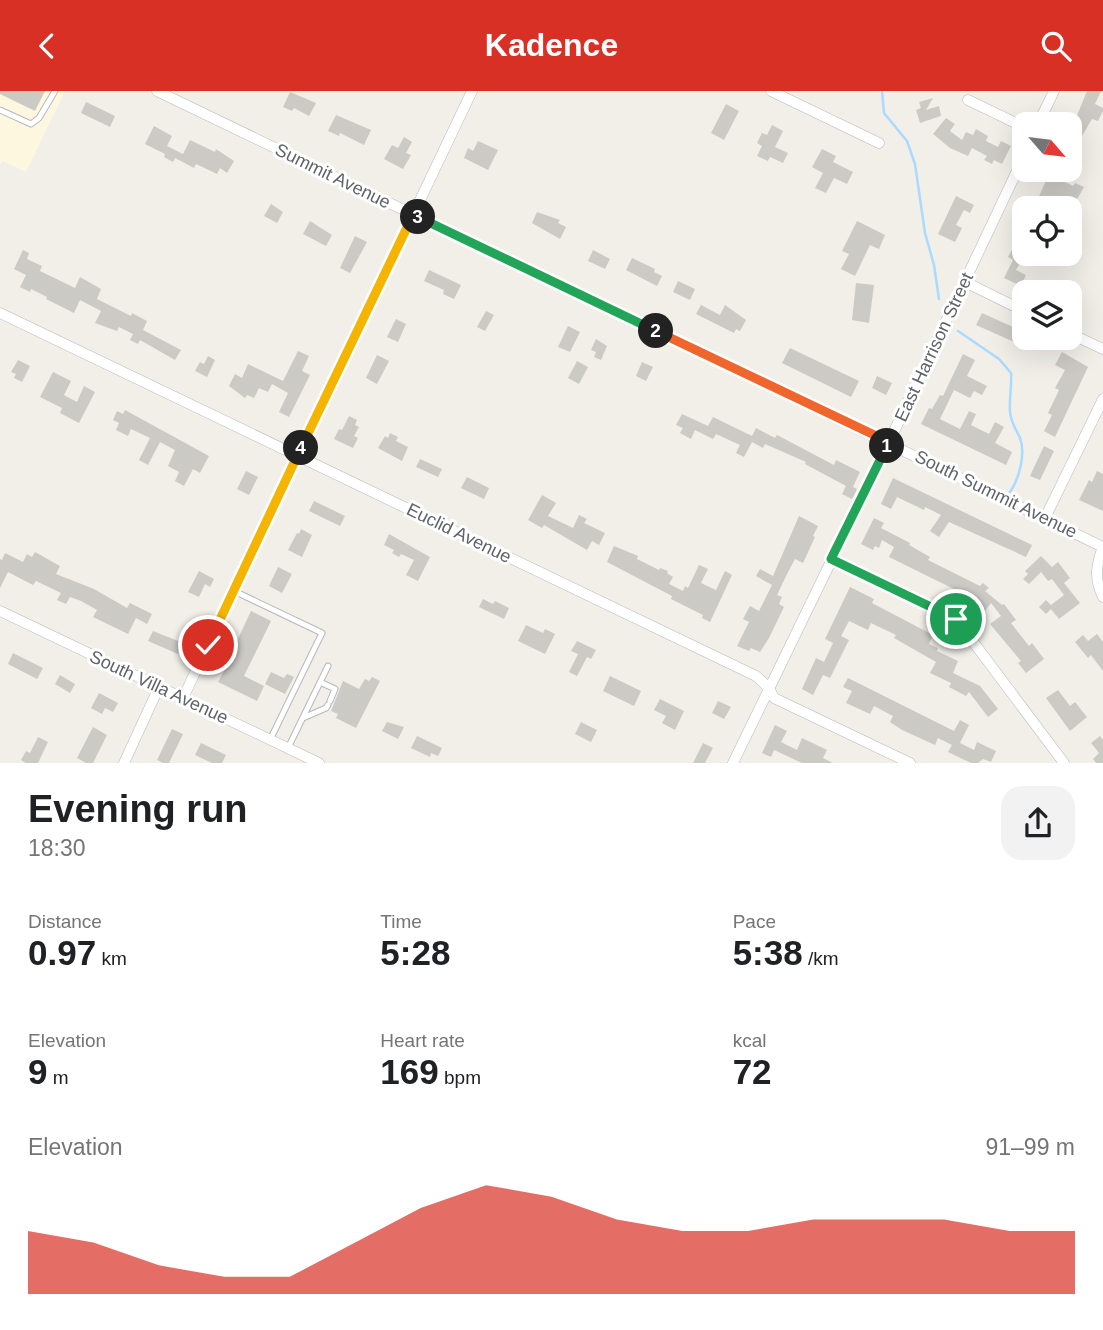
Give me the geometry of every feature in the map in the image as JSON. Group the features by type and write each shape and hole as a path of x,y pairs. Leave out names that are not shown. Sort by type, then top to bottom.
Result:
{"street":[{"name":"Summit Avenue","path":"157,91 889,442"},
{"path":"183,698 472,91"},
{"path":"771,91 879,143"},
{"path":"1044,112 1054,91"},
{"path":"968,100 1012,121"},
{"name":"East Harrison Street","path":"733,763 1012,182"},
{"path":"965,282 1012,305"},
{"name":"Euclid Avenue","path":"0,313 756,676 774,698 910,763"},
{"path":"1082,339 1103,349"},
{"path":"1045,518 1103,399"},
{"name":"South Summit Avenue","path":"889,442 1103,547"},
{"path":"1103,547 1095,567 1103,597"},
{"path":"831,559 956,619 1064,763"},
{"name":"South Villa Avenue","path":"0,611 319,763"},
{"path":"124,763 159,687"}],"lane":[{"path":"0,110 31,124 39,118 55,91"},
{"path":"234,591 322,633 270,740"},
{"path":"288,748 328,666"},
{"path":"303,718 326,708 329,703 335,689 320,682"}],"shaded area":[{"path":"0,91 65,91 26,172 2,161 0,165"}],"building":[{"path":"0,91 45,91 35,111 0,94"},
{"path":"1087,91 1101,91 1095,104 1103,108 1103,111 1098,121 1092,119 1082,136 1082,112 1078,112"},
{"path":"290,92 316,103 309,116 294,108 292,111 283,107"},
{"path":"933,98 926,110 939,106 941,116 920,123 916,110 921,108 919,102"},
{"path":"86,102 115,116 110,127 81,113"},
{"path":"726,104 739,111 724,140 711,133"},
{"path":"336,115 371,130 364,145 340,133 339,136 328,131"},
{"path":"946,118 955,124 950,131 962,140 966,132 973,135 976,129 988,136 986,141 998,147 1001,141 1011,146 1002,164 994,160 992,164 984,160 987,156 972,148 968,156 950,148 933,134"},
{"path":"772,125 783,131 775,147 788,153 783,163 770,157 768,161 757,156 762,146 757,143 762,133 767,135"},
{"path":"154,126 172,136 167,146 183,154 190,140 215,152 216,149 234,161 227,173 220,168 217,174 196,164 194,168 175,158 173,162 164,157 165,154 145,144"},
{"path":"404,137 412,142 406,153 411,155 403,169 384,159 392,145 398,148"},
{"path":"478,141 498,150 488,170 464,158 468,148 473,151"},
{"path":"822,149 836,156 833,162 853,172 847,184 834,178 826,193 815,188 823,173 812,167"},
{"path":"1046,182 1065,182 1073,186 1075,183 1084,187 1079,196 1039,196"},
{"path":"956,196 974,205 970,213 964,210 956,225 962,228 955,242 938,234"},
{"path":"271,204 283,212 277,223 264,216"},
{"path":"537,212 560,220 558,223 566,227 560,239 532,223"},
{"path":"310,221 332,235 326,246 303,234"},
{"path":"857,221 885,235 879,249 870,245 855,276 841,269 849,254 842,251"},
{"path":"355,236 367,242 350,273 340,268"},
{"path":"23,250 29,253 27,259 42,266 40,271 75,288 80,277 101,289 97,299 147,321 143,330 181,350 175,360 140,340 138,344 130,340 133,334 119,327 117,331 95,323 101,311 80,300 74,313 31,289 30,292 20,287 26,275 14,269"},
{"path":"593,250 610,259 605,269 588,261"},
{"path":"632,258 655,269 654,272 662,276 657,286 626,270"},
{"path":"1012,262 1012,266 1018,266 1016,270 1026,275 1024,280 1012,282 1004,278"},
{"path":"429,270 461,285 454,299 443,294 444,290 424,281"},
{"path":"678,281 695,289 690,300 673,292"},
{"path":"856,283 874,285 869,323 852,320"},
{"path":"701,305 720,315 725,305 746,320 740,331 736,329 734,333 696,314"},
{"path":"486,311 494,315 485,331 477,327"},
{"path":"982,313 1012,327 1012,341 976,325"},
{"path":"396,319 406,324 398,342 387,337"},
{"path":"568,326 580,332 570,352 558,347"},
{"path":"596,339 607,346 601,360 594,357 596,352 591,350"},
{"path":"790,348 859,381 851,397 782,363"},
{"path":"298,351 309,356 302,371 310,375 289,417 279,412 288,393 272,384 268,392 259,388 254,398 247,395 245,398 229,386 235,374 242,378 248,364 283,381"},
{"path":"1062,352 1088,367 1055,437 1044,431 1052,415 1048,413 1059,390 1055,388 1065,370 1055,365"},
{"path":"963,354 975,360 967,376 987,386 982,395 974,391 970,398 954,390 940,419 960,429 969,411 976,414 971,425 989,434 995,422 1004,427 995,443 1012,452 1006,465 921,424 929,408 932,409 940,395 943,396"},
{"path":"377,355 389,361 377,384 366,378"},
{"path":"208,356 215,360 207,377 195,371 200,362 204,364"},
{"path":"18,360 30,366 22,382 14,378 16,374 11,372"},
{"path":"577,361 588,367 579,384 568,378"},
{"path":"642,362 653,367 646,381 636,376"},
{"path":"53,372 71,381 64,395 77,402 84,386 95,392 79,423 60,413 62,408 40,397"},
{"path":"877,376 892,383 886,395 872,388"},
{"path":"125,410 209,456 200,473 193,469 184,486 175,481 179,472 168,466 175,450 160,442 148,465 139,460 150,438 131,429 128,436 116,430 119,423 113,420 117,411 123,414"},
{"path":"682,414 708,426 713,417 752,436 756,428 775,438 777,435 834,465 836,460 860,472 853,487 857,489 852,499 842,494 846,486 805,464 806,462 765,444 763,448 752,442 744,457 736,453 740,445 716,434 713,439 695,430 691,439 680,433 683,428 676,425"},
{"path":"349,416 357,420 355,425 359,427 354,436 358,438 353,448 334,439"},
{"path":"390,433 398,437 396,441 408,447 402,461 378,448"},
{"path":"1044,446 1054,451 1040,480 1030,476"},
{"path":"420,459 442,469 438,477 416,467"},
{"path":"246,471 258,477 249,495 237,489"},
{"path":"1097,471 1103,474 1103,511 1079,500"},
{"path":"467,477 489,488 484,499 461,488"},
{"path":"893,478 1032,545 1026,557 949,522 939,537 930,531 941,515 925,507 924,510 897,497 891,509 881,504"},
{"path":"542,495 556,503 548,516 573,528 579,515 587,519 584,523 605,533 599,545 592,541 587,550 544,525 542,528 528,520"},
{"path":"314,501 345,516 340,526 309,511"},
{"path":"799,516 818,526 803,563 795,559 777,595 782,597 779,604 784,607 760,652 737,646 749,622 743,619 750,606 759,611 772,585 756,576 760,569 773,576"},
{"path":"874,518 884,523 881,528 930,557 928,560 980,586 983,583 989,588 985,591 1004,604 1016,620 1011,623 1029,646 1032,643 1044,659 1026,673 1018,663 1021,661 990,624 1001,616 991,603 985,611 968,596 889,557 894,547 882,540 879,548 875,546 873,550 861,544"},
{"path":"301,529 312,535 302,557 288,550"},
{"path":"389,534 430,557 418,581 406,575 414,560 401,554 399,557 392,553 394,550 384,545"},
{"path":"614,546 638,556 637,559 659,570 668,571 673,577 669,584 683,591 685,586 688,588 699,565 708,569 701,583 716,590 725,571 732,575 710,622 702,618 703,615 671,599 672,596 607,562"},
{"path":"35,552 60,566 56,574 94,589 127,608 130,603 152,614 147,624 136,618 128,634 93,617 97,610 81,601 70,597 66,604 57,600 61,593 36,581 33,585 8,572 0,588 0,559 2,560 5,553 23,562 27,554 32,557"},
{"path":"1041,556 1052,567 1058,562 1070,578 1064,583 1080,603 1059,619 1051,609 1046,614 1039,607 1046,600 1051,605 1064,595 1052,579 1048,581 1041,572 1029,584 1023,579 1028,574 1025,571"},
{"path":"278,567 292,574 282,593 269,586"},
{"path":"199,571 214,579 210,587 205,584 199,597 188,592"},
{"path":"850,587 874,599 872,603 933,635 929,644 958,661 953,673 980,686 998,709 988,717 969,692 966,696 949,687 951,683 930,673 936,662 894,638 896,635 871,623 868,630 849,621 841,636 849,640 830,678 823,675 813,695 802,689 816,658 824,662 833,643 825,639"},
{"path":"483,599 509,608 504,619 479,607"},
{"path":"251,611 271,621 244,676 264,686 257,701 218,682 238,646 235,645"},
{"path":"526,625 543,633 545,629 555,634 545,654 518,641"},
{"path":"153,631 183,643 178,654 148,641"},
{"path":"1097,634 1103,642 1103,671 1091,655 1088,658 1075,642 1083,635 1088,641"},
{"path":"577,641 596,650 591,659 587,657 577,676 569,672 578,654 571,651"},
{"path":"13,653 43,668 37,679 8,664"},
{"path":"271,672 284,678 287,674 294,677 285,694 265,684"},
{"path":"60,675 75,684 70,693 55,684"},
{"path":"610,676 641,691 634,706 603,691"},
{"path":"372,677 380,681 356,728 336,718 338,714 331,711 343,681 359,689 365,679 369,681"},
{"path":"848,678 954,731 960,720 969,725 960,743 974,750 977,742 996,751 991,762 983,759 978,763 971,763 948,752 952,745 938,738 935,745 902,730 890,722 893,716 874,706 870,714 846,703 852,691 843,687"},
{"path":"1058,690 1070,706 1075,702 1087,717 1070,731 1046,698"},
{"path":"99,693 118,703 113,712 105,708 102,714 91,708"},
{"path":"660,699 684,711 675,730 662,723 666,716 654,710"},
{"path":"718,701 731,707 724,719 712,713"},
{"path":"387,722 404,727 398,739 382,731"},
{"path":"581,722 597,730 591,742 575,734"},
{"path":"775,725 787,731 781,742 797,750 802,738 827,750 823,758 833,763 802,763 774,750 771,757 762,753"},
{"path":"93,727 107,735 93,763 86,763 77,758"},
{"path":"172,729 183,734 169,763 163,763 157,760"},
{"path":"417,736 442,748 438,756 431,753 430,757 411,748"},
{"path":"1100,736 1103,740 1103,763 1096,763 1093,759 1099,753 1091,743"},
{"path":"38,737 48,742 38,763 26,763 21,760 26,751 30,753"},
{"path":"201,743 226,755 222,763 212,763 195,755"},
{"path":"703,743 713,748 705,763 693,763"}],"waterway":[{"path":"882,91 884,113 907,141 915,164 925,233 934,265 939,299"},
{"path":"958,331 999,359 1011,373 1011,416 1022,444 1022,459 1010,492"}],"route":[{"path":"208,645 413,215 889,442 831,559 956,619"}]}
